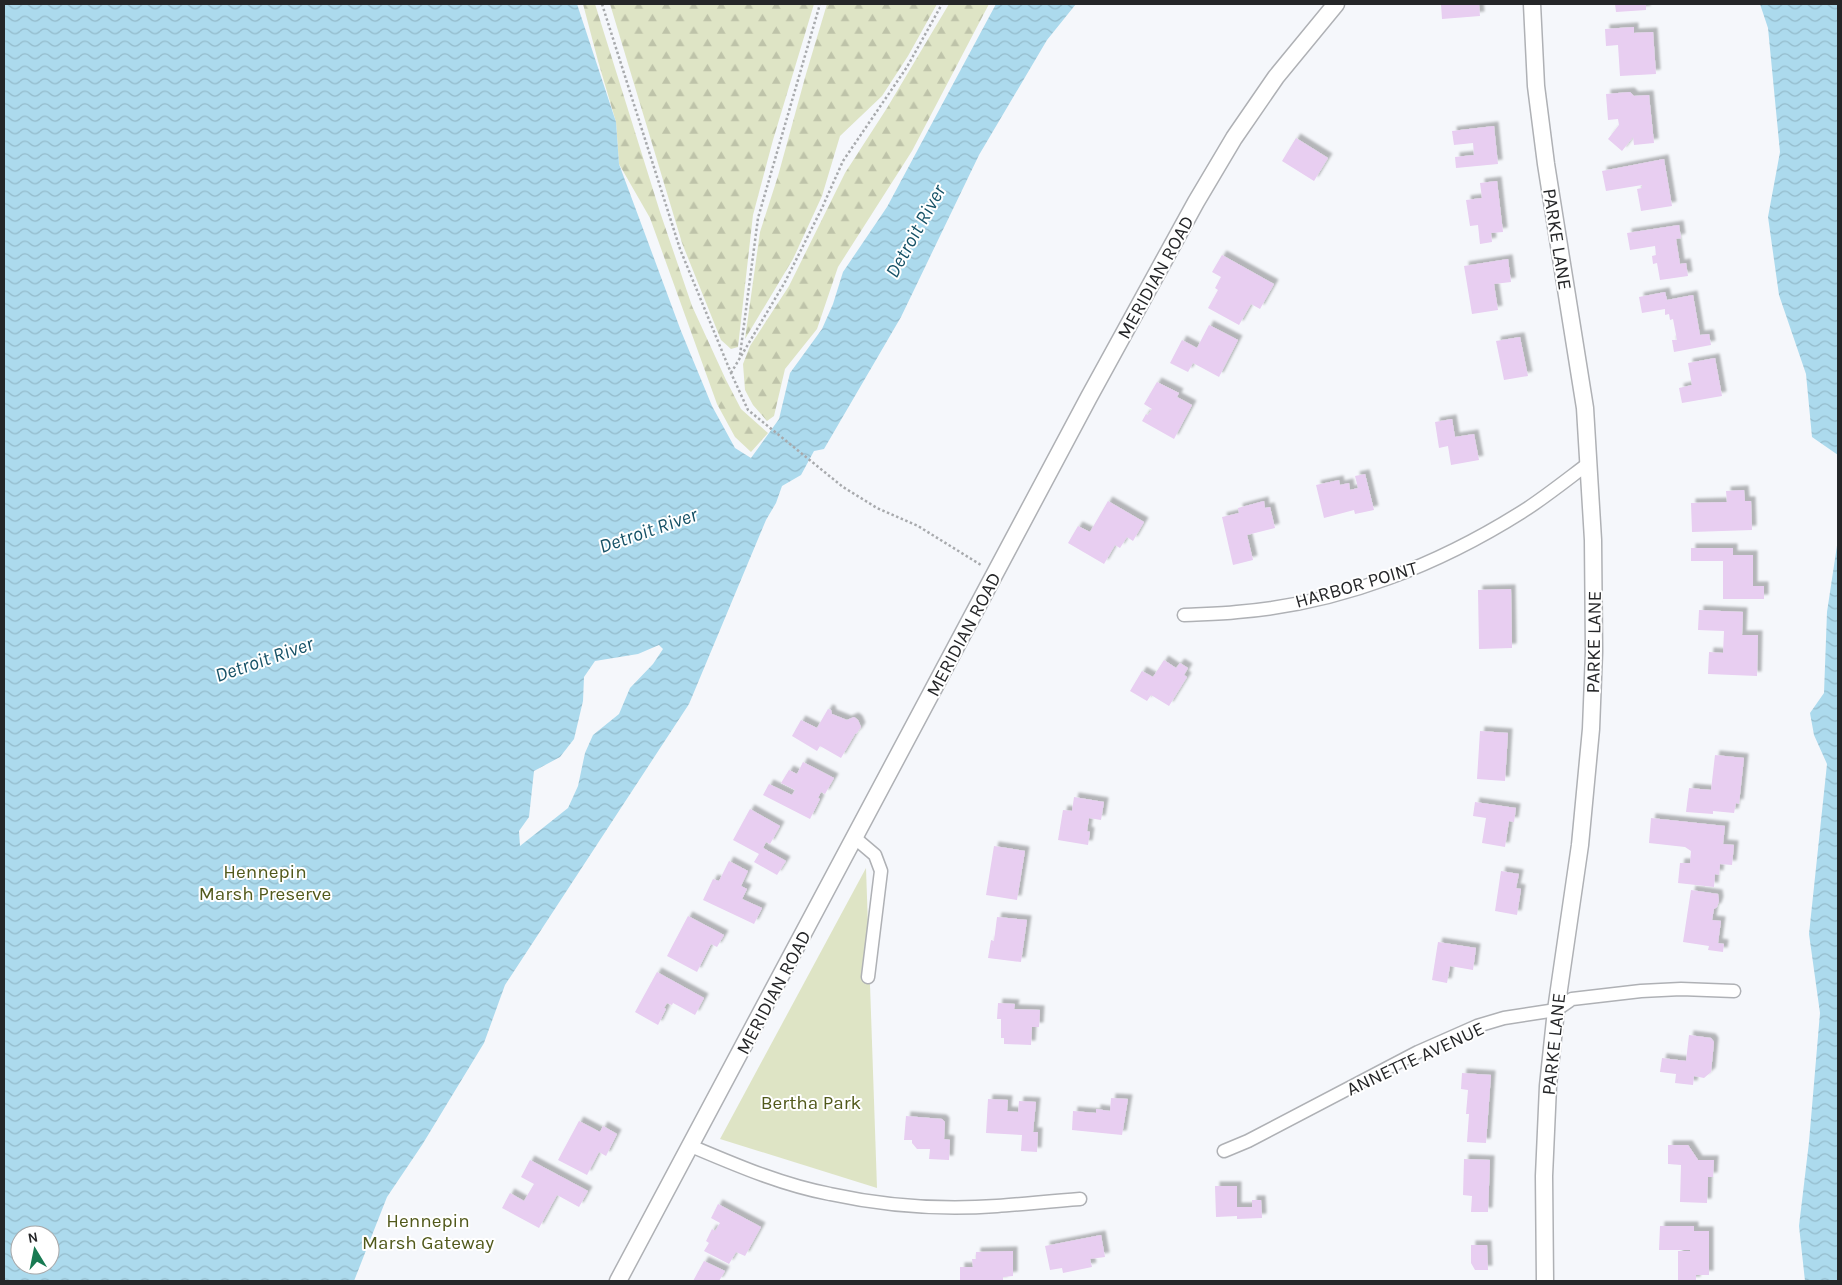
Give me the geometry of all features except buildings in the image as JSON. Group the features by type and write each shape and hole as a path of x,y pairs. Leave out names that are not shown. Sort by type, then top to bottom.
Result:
{"street":[{"name":"MERIDIAN ROAD","path":"618,1281 1089,397 1196,202 1234,138 1276,77 1336,4"},
{"name":"PARKE LANE","path":"1532,4 1536,86 1544,154 1585,408 1593,555 1594,652 1591,729 1580,845 1556,1010 1548,1086 1544,1176 1545,1281"},
{"name":"HARBOR POINT","path":"1184,615 1239,612 1285,605 1331,596 1398,576 1462,546 1528,508 1589,463"},
{"path":"855,838 875,855 881,871 868,977"},
{"name":"ANNETTE AVENUE","path":"1224,1151 1248,1141 1418,1052 1477,1026 1504,1018 1556,1010 1572,999 1637,991 1681,989 1734,991"},
{"path":"691,1146 784,1182 829,1194 868,1201 921,1206 964,1207 1080,1198"}],"path":[{"path":"602,4 680,249 748,410 843,487 877,508 918,526 972,558"},
{"path":"740,356 758,218 820,4"},
{"path":"731,373 786,282 843,161 907,67 942,4"}],"green space":[{"path":"583,4 595,4 660,212 692,306 741,409 768,433 751,452 735,437 717,404 650,218 619,164 616,122"},
{"path":"610,4 814,4 773,140 753,215 738,347 731,349 721,340 682,243"},
{"path":"827,4 937,4 908,56 882,96 840,136 822,196 793,259 745,339 760,232"},
{"path":"949,4 989,4 912,151 838,267 817,329 785,369 774,416 767,421 753,405 745,390 743,364 750,346 789,286 845,173 887,108"},
{"name":"Bertha Park","path":"866,868 877,1188 720,1139"}],"water":[{"name":"Detroit River","path":"4,4 577,4 616,122 619,164 681,331 712,406 735,448 751,458 779,419 790,373 822,329 833,304 843,272 887,207 996,4 1076,4 1047,40 979,155 901,317 824,449 814,451 801,475 782,486 689,704 505,985 484,1043 422,1145 387,1197 354,1281 4,1281","holes":["659,645 663,649 653,664 630,688 619,714 593,735 585,753 578,786 568,808 520,846 519,831 529,817 534,771 560,757 574,739 583,701 584,677 595,661 638,654"]},
{"path":"1760,4 1838,4 1838,455 1812,437 1806,374 1779,295 1768,217 1780,152 1768,28"},
{"path":"1838,539 1838,1281 1805,1281 1799,1226 1809,1142 1820,1013 1809,934 1827,764 1814,735 1810,713 1824,693 1827,612"}],"park label":[{"name":"Hennepin Marsh Preserve","path":"265,882"},
{"name":"Hennepin Marsh Gateway","path":"428,1231"}]}
